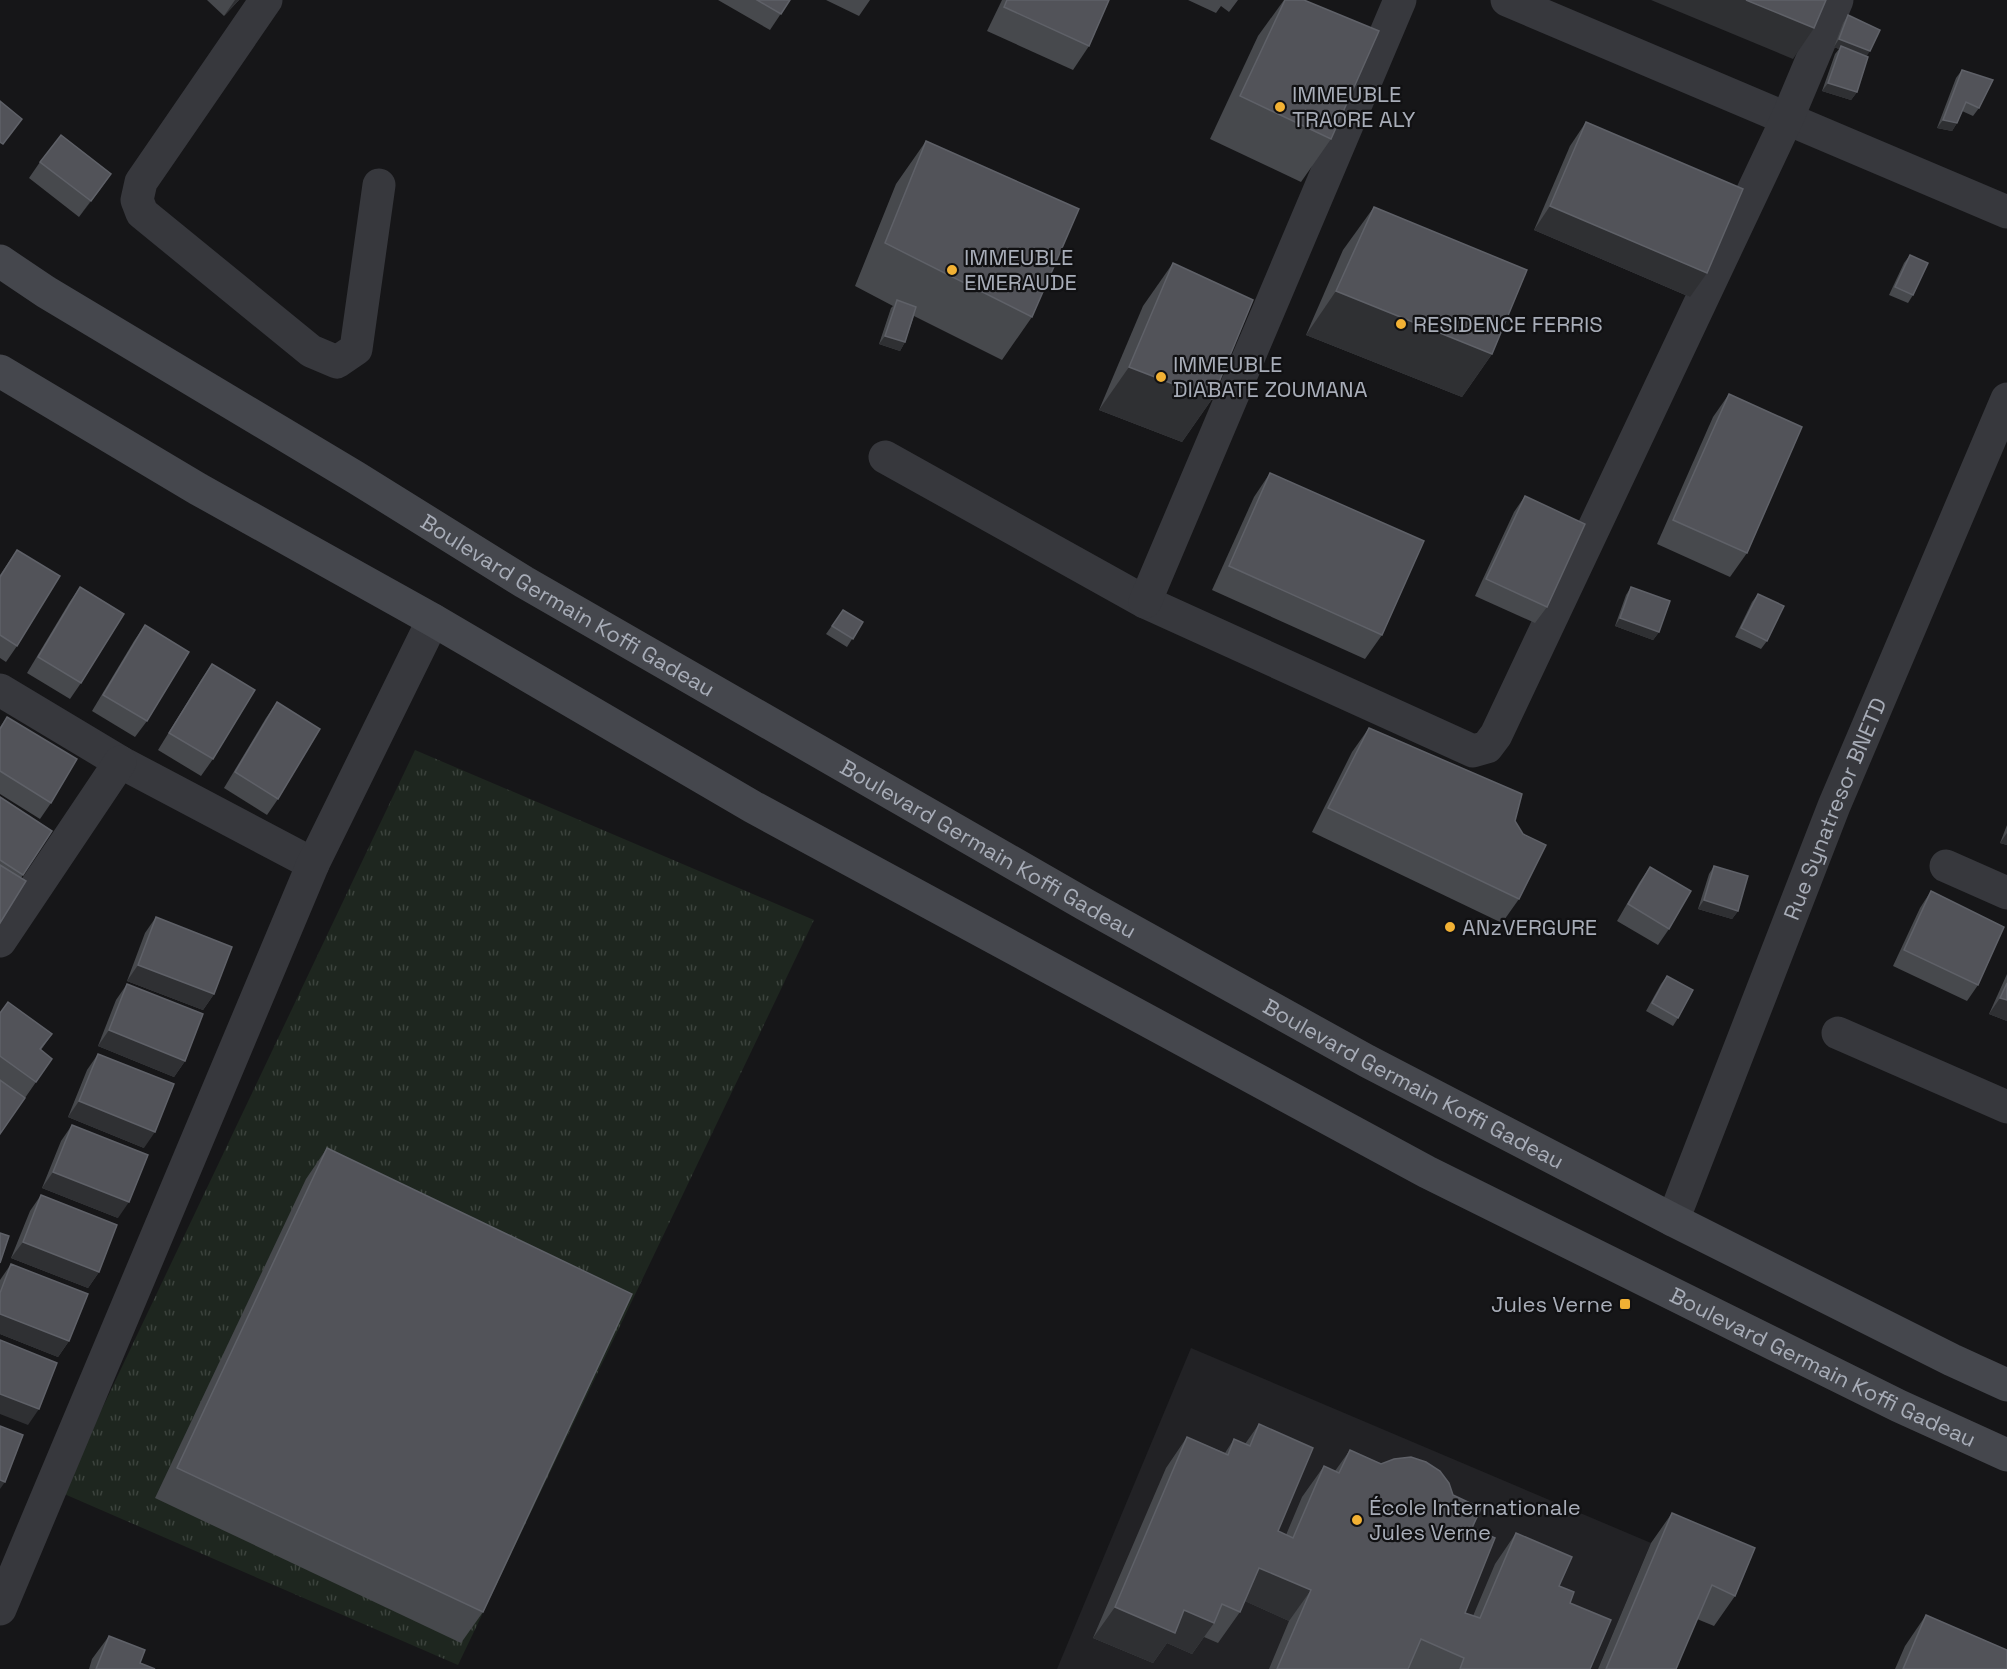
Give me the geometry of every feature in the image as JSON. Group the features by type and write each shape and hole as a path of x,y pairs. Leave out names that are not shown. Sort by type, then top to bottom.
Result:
{"main road":[{"name":"Boulevard Germain Koffi Gadeau","path":"0,261 46,292 355,477 524,582 1086,905 1367,1061 1673,1220 1952,1360 2007,1385"},
{"name":"Boulevard Germain Koffi Gadeau","path":"0,371 198,489 433,620 753,807 1427,1172 1878,1396 2007,1455"}],"street":[{"path":"266,0 141,182 137,200 142,213 311,351 338,362 356,349 379,185"},
{"path":"1145,602 1400,0"},
{"path":"1507,0 2007,212"},
{"path":"885,457 1145,602 1473,751 1487,747 1496,735 1787,119 1837,0"},
{"name":"Rue Synatresor BNETD","path":"1673,1220 1834,806 2007,399"},
{"path":"0,1609 313,864 433,620"},
{"path":"0,690 120,762 313,864"},
{"path":"0,941 120,762"},
{"path":"1946,866 2007,893"},
{"path":"1838,1033 2007,1107"}],"shaded area":[{"name":"École Internationale Jules Verne","path":"1191,1348 1651,1543 1598,1669 1057,1669"}],"green space":[{"path":"415,750 814,920 458,1665 62,1493"}],"building":[{"path":"757,0 790,0 781,14"},
{"path":"1007,0 1109,0 1089,46 1004,7"},
{"path":"1285,0 1304,0 1379,31 1331,139 1240,96"},
{"path":"1746,0 1826,0 1814,28"},
{"path":"1848,15 1880,30 1870,51 1839,39"},
{"path":"1841,46 1868,57 1857,92 1828,83"},
{"path":"1962,70 1993,80 1979,108 1966,102 1957,123 1943,120"},
{"path":"0,101 22,119 3,144 0,142"},
{"path":"1586,122 1743,189 1707,273 1550,206"},
{"path":"61,135 111,174 91,201 40,162"},
{"path":"926,141 1079,209 1032,317 885,243"},
{"path":"1374,207 1527,270 1492,354 1336,291"},
{"path":"1910,255 1928,263 1913,295 1895,287"},
{"path":"1173,263 1253,300 1212,399 1129,367"},
{"path":"897,300 916,307 905,342 885,336"},
{"path":"1729,394 1802,427 1747,553 1673,520"},
{"path":"1270,473 1424,541 1382,635 1229,566"},
{"path":"1525,496 1585,524 1547,607 1486,579"},
{"path":"17,550 60,576 17,646 0,635 0,577"},
{"path":"80,587 124,614 81,683 38,657"},
{"path":"1631,587 1670,601 1659,632 1620,618"},
{"path":"1758,594 1784,606 1767,641 1741,628"},
{"path":"843,610 863,622 853,639 832,626"},
{"path":"145,625 189,652 147,721 103,695"},
{"path":"212,664 255,690 213,759 169,733"},
{"path":"277,702 320,729 278,799 235,772"},
{"path":"7,717 77,759 51,803 0,771 0,729"},
{"path":"1369,728 1522,794 1515,821 1523,834 1546,845 1519,899 1328,808"},
{"path":"0,797 52,831 23,875 0,860"},
{"path":"0,865 26,881 0,923"},
{"path":"1714,866 1748,876 1738,911 1704,900"},
{"path":"1650,867 1691,891 1669,929 1628,904"},
{"path":"1931,891 2004,927 1978,985 1904,950"},
{"path":"156,917 232,947 214,994 138,965"},
{"path":"1667,976 1693,990 1678,1018 1652,1003"},
{"path":"2007,983 2007,1000 2000,998"},
{"path":"127,984 203,1014 185,1061 109,1030"},
{"path":"8,1002 52,1034 40,1049 52,1059 36,1082 0,1056 0,1013"},
{"path":"98,1054 174,1084 155,1132 79,1101"},
{"path":"0,1080 25,1098 0,1134"},
{"path":"72,1125 148,1155 129,1202 53,1172"},
{"path":"327,1148 632,1294 483,1612 177,1468"},
{"path":"41,1195 117,1225 99,1272 23,1242"},
{"path":"0,1233 9,1236 0,1263"},
{"path":"11,1264 88,1294 69,1341 0,1314 0,1293"},
{"path":"0,1340 57,1363 39,1409 0,1394"},
{"path":"1259,1424 1313,1448 1278,1531 1293,1538 1324,1466 1339,1473 1350,1450 1381,1464 1394,1459 1411,1457 1426,1462 1440,1471 1449,1483 1453,1495 1481,1508 1472,1528 1495,1538 1465,1613 1480,1618 1516,1533 1572,1557 1559,1586 1574,1592 1570,1603 1611,1620 1590,1669 1460,1669 1464,1658 1421,1639 1408,1669 1277,1669 1311,1590 1259,1568 1240,1612 1222,1604 1214,1623 1184,1610 1175,1633 1115,1607 1187,1437 1228,1455 1234,1439 1250,1446"},
{"path":"0,1426 23,1435 5,1482 0,1480"},
{"path":"1672,1513 1755,1548 1735,1596 1712,1585 1676,1669 1606,1669"},
{"path":"1926,1615 2007,1650 2007,1669 1903,1669"},
{"path":"109,1636 145,1650 140,1663 155,1669 96,1669"}],"place":[{"name":"IMMEUBLE TRAORE ALY","path":"1280,107"},
{"name":"IMMEUBLE EMERAUDE","path":"952,270"},
{"name":"RESIDENCE FERRIS","path":"1401,324"},
{"name":"IMMEUBLE DIABATE ZOUMANA","path":"1161,377"},
{"name":"ANzVERGURE","path":"1450,927"},
{"name":"Jules Verne","path":"1625,1304"},
{"name":"École Internationale Jules Verne","path":"1357,1520"}]}
